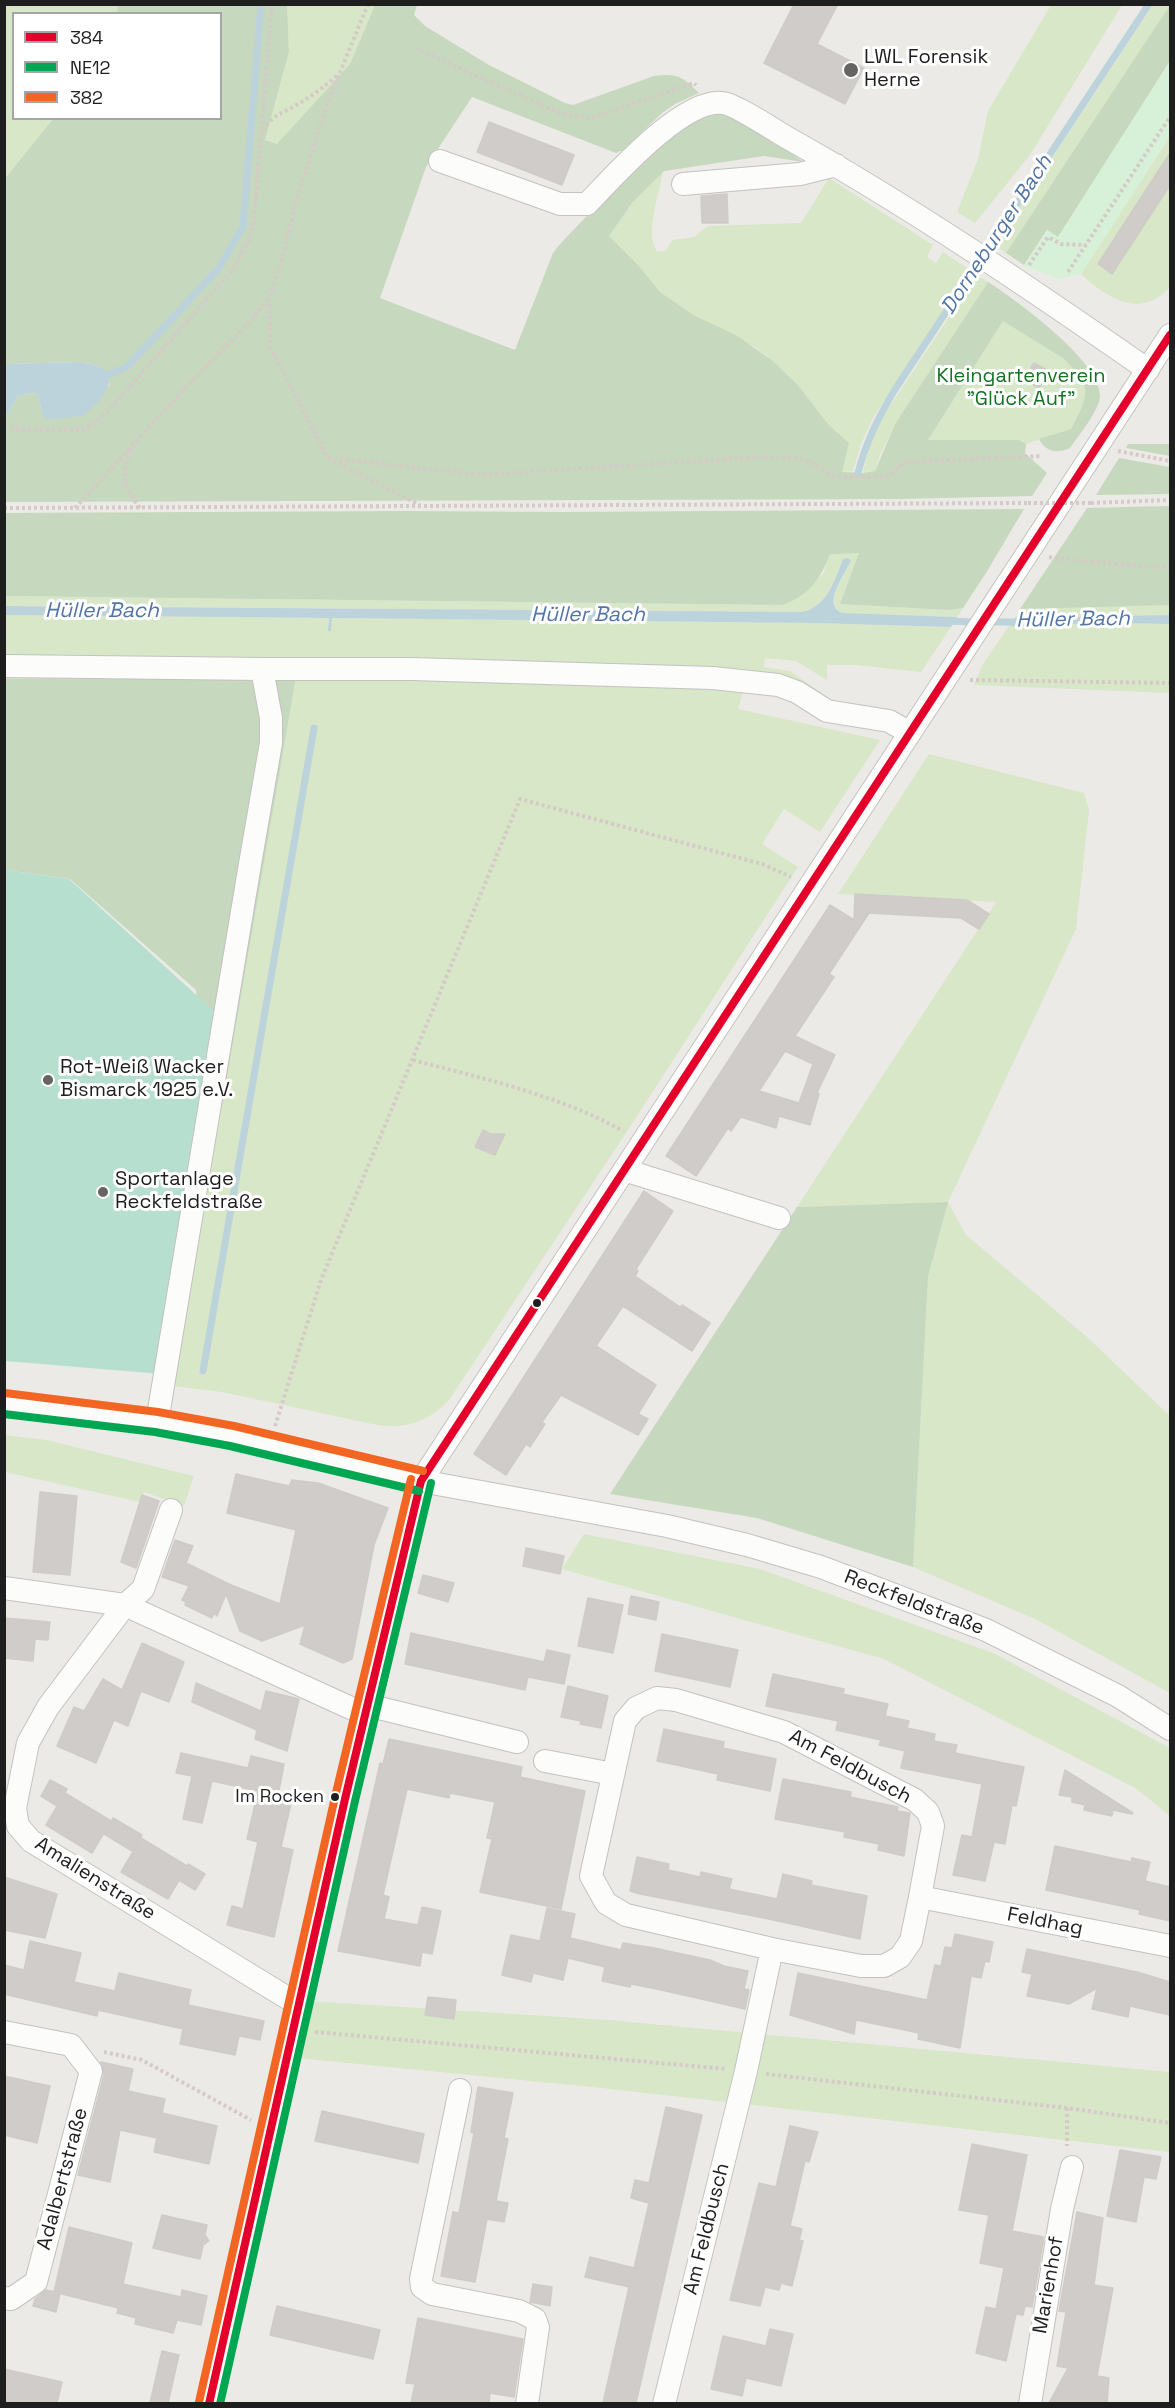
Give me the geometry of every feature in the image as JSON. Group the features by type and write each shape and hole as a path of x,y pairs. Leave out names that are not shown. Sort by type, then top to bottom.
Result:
{"street":[{"path":"440,161 560,204 588,204 646,144 697,106 723,102 836,165 952,237 1148,370"},
{"path":"683,184 800,174 836,165"},
{"path":"209,2403 366,1710 421,1481 1170,335"},
{"path":"4,666 412,669 713,678 778,685 797,692 827,711 889,721 910,733"},
{"path":"157,1422 271,742 272,718 262,669"},
{"path":"624,1170 779,1218"},
{"name":"Reckfeldstraße","path":"4,1403 157,1422 269,1444 421,1481 667,1526 747,1545 821,1567 986,1630 1118,1696 1170,1729"},
{"name":"Amalienstraße","path":"171,1510 142,1589 125,1605 48,1707 28,1743 15,1808 18,1826 31,1841 299,2005"},
{"path":"4,1588 125,1605 366,1710 517,1742"},
{"name":"Am Feldbusch","path":"657,1698 676,1700 784,1732 915,1800 928,1812 933,1826 920,1897 910,1941 900,1958 884,1966 861,1966 772,1949 626,1915 606,1904 591,1876 625,1721 636,1708 657,1698"},
{"path":"545,1761 613,1774"},
{"name":"Feldhag","path":"920,1897 1170,1946"},
{"name":"Am Feldbusch","path":"664,2403 746,2071 772,1949"},
{"path":"4,2032 70,2045"},
{"name":"Adalbertstraße","path":"4,2298 11,2299 36,2282 91,2071 70,2045"},
{"path":"460,2090 421,2278 422,2287 432,2294 519,2312 535,2319 538,2327 527,2403"},
{"name":"Marienhof","path":"1030,2403 1062,2209 1072,2167"}],"path":[{"path":"4,429 72,430 95,423 231,272 248,242 253,225 272,4"},
{"path":"74,508 250,321 269,297 280,267 296,200 329,99 368,4"},
{"path":"415,48 562,114 591,118 694,83 723,102"},
{"path":"262,130 274,116 295,106 339,75"},
{"path":"1068,272 1170,117"},
{"path":"1017,280 1048,237 1061,244 1086,245"},
{"path":"269,297 270,346 328,458 421,505"},
{"path":"1102,440 1117,451 1170,461"},
{"path":"132,447 124,481 129,496 140,508"},
{"path":"328,458 482,475 760,457 793,458 804,459 836,477 886,477 905,462 1042,456"},
{"path":"4,508 1091,503 1170,500"},
{"path":"1030,550 1058,560 1170,568"},
{"path":"954,667 1170,683"},
{"path":"269,1444 321,1280 520,799 762,864 809,885"},
{"path":"413,1060 518,1087 607,1122 642,1142"},
{"path":"70,2045 141,2060 270,2130"},
{"path":"1067,2108 1067,2148 1072,2167"}],"green space":[{"path":"5,5 118,5 117,12 12,12 12,120 52,120 5,180"},
{"path":"118,5 287,5 289,52 265,140 277,144 350,64 375,5 417,5 414,15 425,26 489,65 565,103 573,105 662,75 680,77 699,93 662,113 623,150 616,153 472,97 426,167 380,298 515,350 553,253 560,244 611,191 676,132 696,120 712,114 721,115 745,125 804,162 764,156 664,171 632,203 609,236 639,266 660,292 695,316 736,335 773,361 798,385 828,424 849,443 842,472 875,471 895,424 988,282 1054,332 1086,365 1096,381 1100,395 1097,408 1070,448 1052,451 1045,447 1039,439 1071,429 1085,399 1084,384 1063,358 1003,321 928,440 1020,440 1026,444 1025,453 1047,473 1032,496 899,499 5,502 5,416 18,396 38,394 43,417 90,409 110,384 101,367 82,362 5,364 4,180 52,120 222,120 222,12 117,12"},
{"path":"287,5 375,5 350,64 278,144 265,140 289,52"},
{"path":"1051,5 1122,5 1030,155 975,223 957,212 978,159 988,111"},
{"path":"1153,5 1170,5 1006,253 995,245"},
{"path":"1170,5 1170,61 1058,237 1047,230 1024,265 1006,253"},
{"path":"1170,61 1170,136 1081,274 1057,279 1024,265 1047,230 1058,237"},
{"path":"1170,136 1170,287 1159,297 1148,302 1136,304 1124,302 1102,291 1081,274"},
{"path":"663,171 652,224 653,244 657,251 665,251 673,240 694,237 708,226 801,223 829,178 933,245 927,257 936,263 943,252 970,270 874,416 861,444 853,471 841,472 849,443 828,424 798,385 755,347 695,316 660,292 639,266 609,236 632,203"},
{"path":"977,275 988,282 895,424 875,471 863,472 870,445 884,415"},
{"name":"Kleingartenverein \"Glück Auf\"","path":"1003,321 1054,351 1077,371 1084,383 1086,399 1071,429 1026,444 1021,440 928,440"},
{"path":"1128,444 1170,444 1170,456 1126,448"},
{"path":"1119,458 1170,467 1170,494 1096,495"},
{"path":"1170,506 1170,605 1020,609 1087,508"},
{"path":"1024,509 963,608 948,610 840,604 859,553 830,554 813,585 800,597 782,605 5,596 5,513"},
{"path":"830,553 860,553 840,604 947,610 963,608 957,617 843,613 834,604 834,597 851,561 843,559 824,599 818,605 802,612 5,606 5,596 782,605 823,574"},
{"path":"1170,605 1170,615 1015,618 1020,609"},
{"path":"5,615 329,618 328,630 331,630 332,618 813,623 951,627 921,672 855,665 827,665 827,680 796,661 765,658 764,667 790,671 824,695 802,688 744,689 738,709 880,740 820,832 784,809 762,844 798,867 626,1133 449,1400 427,1418 401,1426 382,1426 222,1392 173,1386 296,677 5,679"},
{"path":"1104,623 1170,624 1170,693 974,685 983,664 1009,626"},
{"path":"296,677 222,1106 206,1102 196,990 70,879 5,870 5,679"},
{"path":"929,754 1084,793 1089,810 1076,929 948,1202 797,1207 996,902 838,894"},
{"name":"Sportanlage Reckfeldstraße","path":"5,870 69,879 227,1023 173,1375 5,1361"},
{"path":"948,1202 966,1235 1086,1336 1170,1416 1170,1693 1035,1619 913,1567 928,1277"},
{"path":"948,1202 928,1277 913,1567 757,1518 610,1494 797,1207"},
{"path":"5,1435 46,1440 194,1476 184,1506 144,1492 140,1502 5,1472"},
{"path":"584,1534 760,1569 993,1653 1170,1748 1170,1816 1137,1789 884,1659 562,1569"},
{"path":"309,2001 609,2020 1170,2072 1170,2152 602,2088 298,2058"}],"water":[{"path":"82,362 101,367 109,374 108,386 102,397 83,416 49,419 43,417 38,394 31,393 18,396 5,416 5,364"},
{"path":"848,558 851,561 834,597 837,609 843,613 957,617 951,627 813,623 332,618 331,631 328,631 329,618 5,615 5,606 802,612 818,605 824,599 843,559"},
{"path":"1170,615 1170,624 1104,623 1009,626 1015,618"}],"building":[{"path":"794,4 838,4 817,44 864,68 845,104 764,63"},
{"path":"489,122 574,155 562,185 477,152"},
{"path":"1170,153 1170,185 1112,274 1098,264"},
{"path":"727,194 728,223 702,223 701,196"},
{"path":"1034,363 1049,371 1039,388 1024,379"},
{"path":"855,894 967,900 989,914 979,929 961,918 869,913 829,974 834,977 795,1036 835,1055 817,1093 819,1094 810,1125 779,1116 776,1128 741,1117 731,1131 728,1128 696,1176 666,1156 830,905 854,920","holes":["785,1051 813,1064 799,1103 759,1091"]},
{"path":"483,1130 491,1134 505,1134 495,1155 475,1147"},
{"path":"644,1191 673,1211 636,1269 638,1271 635,1276 680,1307 682,1305 710,1323 692,1351 623,1306 596,1346 656,1385 638,1414 648,1419 638,1435 561,1395 542,1422 545,1424 530,1447 526,1444 506,1475 474,1454"},
{"path":"236,1474 289,1486 292,1480 318,1483 388,1508 374,1545 352,1659 343,1663 300,1644 305,1625 262,1641 240,1631 226,1594 217,1616 214,1613 212,1618 185,1605 186,1602 182,1600 189,1586 162,1577 175,1540 193,1546 186,1563 231,1585 280,1604 296,1530 227,1513"},
{"path":"40,1492 77,1496 70,1575 33,1572"},
{"path":"142,1495 159,1501 136,1568 121,1562"},
{"path":"526,1548 564,1556 560,1574 523,1566"},
{"path":"423,1575 454,1583 448,1602 418,1593"},
{"path":"631,1596 659,1602 656,1620 628,1614"},
{"path":"588,1598 623,1605 613,1653 578,1646"},
{"path":"4,1618 50,1622 48,1640 35,1639 33,1661 4,1658"},
{"path":"411,1633 544,1662 547,1650 570,1655 564,1684 528,1677 525,1690 405,1664"},
{"path":"662,1634 738,1650 730,1687 655,1671"},
{"path":"142,1643 184,1662 169,1702 141,1691 128,1726 114,1720 96,1763 57,1746 74,1707 84,1711 103,1679 122,1690"},
{"path":"773,1674 844,1689 843,1694 888,1704 885,1716 909,1721 907,1728 935,1734 934,1741 957,1745 955,1753 1024,1767 1016,1806 1012,1805 1005,1844 994,1842 985,1881 953,1875 962,1835 972,1837 982,1784 901,1768 905,1751 879,1745 881,1740 836,1730 838,1721 766,1706"},
{"path":"196,1683 261,1711 266,1691 299,1699 287,1751 255,1739 257,1730 192,1702"},
{"path":"568,1686 608,1696 601,1728 561,1717"},
{"path":"664,1729 724,1742 723,1748 776,1759 770,1791 717,1780 718,1774 657,1761"},
{"path":"389,1739 522,1767 520,1777 585,1791 561,1909 480,1892 492,1839 487,1838 495,1802 450,1793 449,1798 407,1789 383,1895 389,1897 384,1919 418,1925 422,1907 441,1911 432,1954 422,1952 420,1966 338,1951 380,1763 383,1764"},
{"path":"181,1753 248,1768 251,1756 284,1764 278,1796 292,1799 281,1847 293,1850 274,1937 227,1925 232,1906 243,1909 258,1842 247,1839 258,1791 212,1781 202,1823 183,1819 192,1776 176,1773"},
{"path":"1065,1770 1133,1813 1113,1810 1112,1816 1084,1810 1085,1805 1072,1802 1072,1797 1059,1795"},
{"path":"783,1779 851,1792 850,1797 898,1807 897,1811 910,1813 904,1856 878,1850 879,1844 844,1837 845,1832 775,1819"},
{"path":"50,1780 67,1789 57,1806 41,1796"},
{"path":"65,1793 111,1821 92,1853 46,1825"},
{"path":"113,1818 142,1835 132,1851 104,1834"},
{"path":"141,1838 187,1866 188,1864 205,1874 195,1890 179,1880 168,1899 121,1872"},
{"path":"1055,1846 1131,1862 1132,1858 1150,1862 1145,1881 1170,1887 1170,1921 1139,1914 1140,1910 1046,1890"},
{"path":"637,1857 669,1864 668,1870 700,1877 701,1872 732,1879 729,1889 777,1899 783,1874 812,1881 811,1885 867,1896 860,1939 630,1891"},
{"path":"4,1877 57,1894 45,1938 4,1930"},
{"path":"547,1908 575,1914 570,1938 621,1950 623,1943 654,1948 748,1971 744,1989 749,1990 745,2009 631,1984 630,1987 602,1981 605,1967 568,1958 563,1980 533,1973 531,1982 502,1975 511,1935 540,1941"},
{"path":"955,1934 993,1942 989,1962 985,1961 981,1978 971,1976 960,2048 918,2039 919,2033 856,2020 854,2034 790,2015 798,1973 927,2000 935,1965 941,1966 945,1947 952,1948"},
{"path":"30,1941 81,1953 74,1982 115,1991 119,1973 191,1990 188,2005 264,2021 260,2040 239,2036 235,2055 180,2044 183,2029 98,2010 97,2016 4,1994 4,1965 24,1970"},
{"path":"1027,1949 1137,1972 1170,1982 1170,2015 1130,2006 1128,2017 1092,2009 1097,1988 1069,2004 1027,1996 1032,1974 1022,1972"},
{"path":"428,1997 456,2000 454,2019 425,2015"},
{"path":"101,2062 133,2069 128,2091 165,2099 162,2113 217,2126 209,2164 154,2152 157,2138 120,2130 110,2182 78,2175 104,2074"},
{"path":"4,2076 50,2086 37,2143 4,2135"},
{"path":"478,2087 513,2093 504,2138 508,2139 496,2201 508,2203 504,2222 487,2219 475,2282 441,2276 453,2212 459,2213 474,2133 471,2132"},
{"path":"666,2107 702,2115 636,2403 603,2403 629,2287 585,2277 590,2257 634,2268 649,2203 631,2198 635,2180 649,2183"},
{"path":"322,2111 424,2134 418,2163 315,2141"},
{"path":"790,2126 818,2132 809,2162 805,2161 790,2226 802,2229 799,2240 803,2241 792,2286 781,2283 779,2290 765,2287 760,2306 730,2300 759,2183 776,2187"},
{"path":"972,2144 1027,2155 1012,2231 1044,2237 1032,2307 1025,2306 1023,2315 1016,2314 1006,2361 976,2353 986,2307 996,2309 1004,2268 980,2263 989,2215 959,2210"},
{"path":"1120,2150 1161,2157 1156,2179 1144,2177 1136,2222 1107,2216"},
{"path":"1077,2212 1103,2218 1094,2285 1113,2288 1097,2376 1109,2378 1107,2403 1049,2403 1068,2368 1057,2366 1066,2312 1059,2311"},
{"path":"162,2215 207,2225 205,2235 209,2241 203,2245 200,2259 153,2248"},
{"path":"69,2227 132,2243 123,2284 181,2297 182,2290 207,2296 201,2325 177,2320 173,2333 135,2324 136,2318 117,2313 118,2308 54,2292"},
{"path":"533,2284 552,2287 550,2306 530,2302"},
{"path":"46,2290 60,2293 56,2312 33,2306 35,2299"},
{"path":"277,2306 380,2330 373,2359 270,2335"},
{"path":"418,2318 523,2339 514,2397 490,2393 489,2403 411,2403 415,2384 406,2383"},
{"path":"770,2329 793,2334 781,2386 746,2378 742,2396 711,2389 723,2336 766,2346"},
{"path":"162,2351 179,2355 168,2403 150,2403"},
{"path":"4,2369 62,2382 57,2403 4,2403"}],"waterway":[{"path":"109,374 127,367 218,269 243,227 261,4"},
{"name":"Dorneburger Bach","path":"858,473 873,430 894,391 1149,4"},
{"name":"Hüller Bach","path":"945,621 976,622"},
{"name":"Hüller Bach","path":"987,622 1018,622"},
{"path":"203,1371 314,728"}],"transit line":[{"name":"384","path":"209,2404 345,1799 421,1481 1170,335"},
{"name":"382","path":"5,1393 158,1412 234,1426 423,1471"},
{"name":"NE12","path":"4,1414 155,1432 230,1446 419,1491"},
{"name":"382","path":"199,2402 335,1797 411,1479"},
{"name":"NE12","path":"220,2404 355,1801 431,1483"}],"place":[{"name":"LWL Forensik Herne","path":"851,70"},
{"name":"Rot-Weiß Wacker Bismarck 1925 e.V.","path":"48,1080"},
{"name":"Sportanlage Reckfeldstraße","path":"103,1192"},
{"name":"Im Rocken","path":"335,1797"}]}
